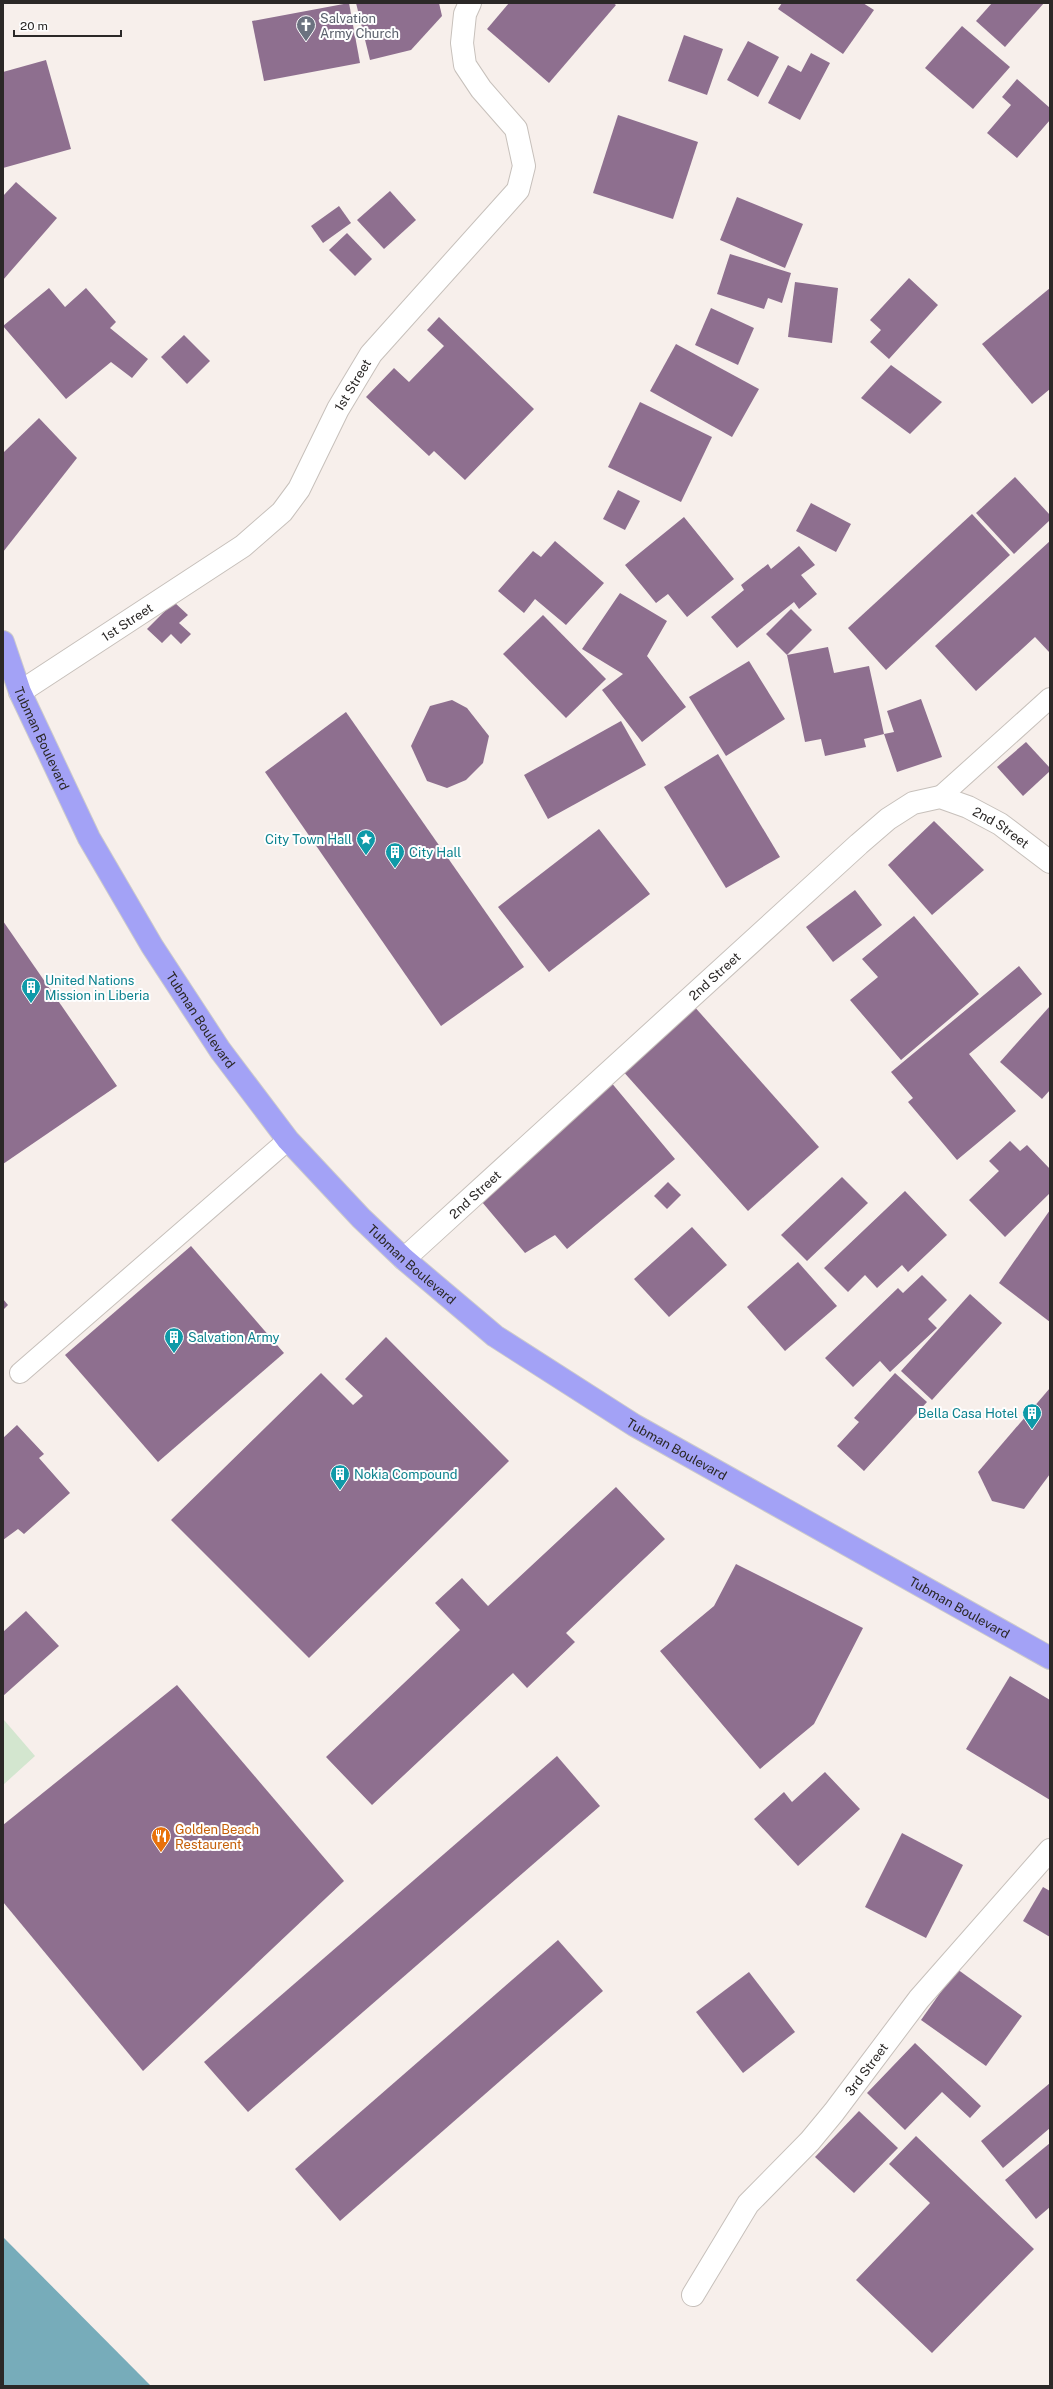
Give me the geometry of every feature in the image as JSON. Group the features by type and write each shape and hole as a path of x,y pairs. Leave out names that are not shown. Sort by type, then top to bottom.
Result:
{"highway":[{"name":"Tubman Boulevard","path":"3,642 20,692 89,838 152,946 220,1050 288,1140 361,1218 404,1259 496,1336 634,1425 1050,1658"}],"street":[{"name":"1st Street","path":"20,692 243,546 282,512 299,488 342,403 371,354 518,190 524,166 516,129 481,89 465,65 462,43 465,14 470,3"},
{"name":"2nd Street","path":"404,1259 888,819 912,803 940,797 968,806 1000,824 1050,862"},
{"name":"3rd Street","path":"693,2295 748,2204 814,2135 919,1999 1050,1850"}],"lane":[{"path":"940,797 1050,698"},
{"path":"20,1373 288,1140"}],"green space":[{"path":"4,1720 35,1756 3,1785 3,1721"}],"water":[{"path":"3,2237 151,2386 3,2386"}],"building":[{"name":"Salvation Army Church","path":"349,3 360,63 264,81 252,21"},
{"path":"356,3 439,3 442,16 411,50 370,60"},
{"path":"509,3 613,3 616,5 549,83 487,29"},
{"path":"782,3 863,3 874,10 843,54 778,9"},
{"path":"992,3 1044,3 1005,47 976,21"},
{"path":"962,26 1010,67 973,109 925,68"},
{"path":"684,35 723,49 707,95 668,81"},
{"path":"748,41 779,57 758,97 727,80"},
{"path":"811,53 830,63 800,120 768,103 788,65 801,72"},
{"path":"46,60 71,149 3,168 3,72"},
{"path":"1017,79 1050,108 1050,120 1017,158 987,133 1011,105 1002,97"},
{"path":"618,115 698,142 673,219 593,193"},
{"path":"16,182 57,218 3,280 3,196"},
{"path":"390,191 416,220 384,249 357,220"},
{"path":"737,197 803,224 785,268 720,240"},
{"path":"339,206 351,223 323,243 311,226"},
{"path":"347,233 372,259 355,276 329,250"},
{"path":"730,254 791,273 782,303 768,298 764,309 717,294"},
{"path":"909,278 938,305 889,359 870,342 881,330 870,320"},
{"path":"795,282 838,288 832,343 788,337"},
{"path":"49,288 65,307 86,288 116,322 110,328 148,359 132,378 111,362 66,399 3,326"},
{"path":"1050,288 1050,389 1032,404 982,344"},
{"path":"711,308 754,328 738,365 695,345"},
{"path":"439,317 534,409 465,480 434,451 429,456 366,397 394,368 409,382 444,346 427,330"},
{"path":"184,335 210,361 187,384 161,357"},
{"path":"676,344 759,389 732,437 650,391"},
{"path":"891,365 942,402 910,434 861,398"},
{"path":"640,402 712,437 681,502 608,467"},
{"path":"39,418 77,458 3,552 3,453"},
{"path":"1015,477 1050,515 1050,520 1014,554 976,513"},
{"path":"618,490 640,501 625,530 603,519"},
{"path":"811,503 851,524 836,552 796,531"},
{"path":"972,514 1010,555 886,670 848,628"},
{"path":"684,517 734,579 687,617 668,594 656,603 625,565"},
{"path":"555,541 604,583 566,625 535,599 524,613 498,591 533,551 541,557"},
{"path":"1050,541 1050,653 1035,637 976,691 935,646"},
{"path":"799,546 815,565 801,575 817,594 799,609 794,602 737,648 711,617 744,590 741,585 768,564 771,569"},
{"path":"620,593 667,621 647,656 686,707 642,742 602,690 623,674 582,649"},
{"path":"174,602 188,615 179,623 191,634 181,644 171,634 162,643 147,629"},
{"path":"791,609 812,630 787,655 766,634"},
{"path":"543,615 606,679 566,718 503,654"},
{"path":"828,647 834,673 869,666 884,734 864,739 866,747 825,756 821,739 805,742 787,655"},
{"path":"749,661 785,719 726,756 689,697"},
{"path":"921,699 942,757 897,772 884,734 894,732 887,711"},
{"path":"452,700 467,708 489,736 483,763 466,780 447,788 427,781 411,746 430,706"},
{"name":"City Hall","path":"346,712 524,967 441,1026 265,772"},
{"path":"621,721 646,765 548,819 524,775"},
{"path":"1026,742 1050,768 1050,771 1023,796 997,767"},
{"path":"718,754 780,857 726,888 664,787"},
{"path":"934,821 984,870 932,915 888,865"},
{"path":"599,829 650,894 549,972 498,907"},
{"path":"855,890 882,925 833,962 806,927"},
{"path":"914,916 979,994 901,1060 850,1000 878,977 862,959"},
{"name":"United Nations Mission in Liberia","path":"3,921 117,1086 3,1164"},
{"path":"1019,966 1042,994 969,1054 1016,1111 957,1160 908,1102 913,1098 891,1072"},
{"path":"693,1005 819,1147 748,1211 621,1069"},
{"path":"1050,1006 1050,1090 1042,1099 1000,1062"},
{"path":"610,1081 675,1159 567,1249 555,1235 525,1253 482,1202"},
{"path":"1010,1141 1020,1151 1027,1145 1050,1169 1050,1193 1005,1237 969,1200 999,1171 989,1161"},
{"path":"842,1177 868,1203 807,1261 781,1235"},
{"path":"668,1182 681,1195 667,1209 654,1196"},
{"path":"905,1191 947,1235 908,1272 902,1265 877,1288 865,1275 848,1292 824,1268"},
{"path":"1050,1210 1050,1322 999,1283"},
{"path":"692,1227 727,1265 669,1317 634,1279"},
{"name":"Salvation Army","path":"191,1246 284,1353 158,1462 65,1355"},
{"path":"798,1262 837,1306 785,1351 747,1307"},
{"path":"922,1275 947,1300 928,1319 937,1328 890,1372 880,1361 853,1387 825,1358 898,1288 903,1293"},
{"path":"970,1294 1002,1323 932,1400 901,1371"},
{"path":"3,1299 8,1305 3,1310"},
{"name":"Nokia Compound","path":"386,1337 509,1461 309,1658 171,1520 321,1373 353,1405 363,1396 345,1379"},
{"path":"895,1373 927,1402 864,1471 837,1446 859,1422 854,1418"},
{"name":"Bella Casa Hotel","path":"1050,1388 1050,1474 1024,1509 992,1501 978,1472"},
{"path":"17,1425 44,1454 39,1458 70,1493 24,1534 18,1529 3,1540 3,1438"},
{"path":"616,1487 665,1539 566,1633 575,1642 527,1688 513,1673 372,1805 326,1757 460,1630 435,1603 462,1578 488,1606"},
{"path":"736,1564 863,1628 814,1724 760,1769 660,1651 714,1606"},
{"path":"26,1611 59,1646 3,1696 3,1632"},
{"path":"1010,1676 1050,1700 1050,1800 966,1749"},
{"name":"Golden Beach Restaurent","path":"177,1685 344,1881 143,2071 3,1902 3,1825"},
{"path":"557,1756 600,1806 248,2112 204,2062"},
{"path":"825,1772 860,1809 798,1866 754,1819 784,1792 792,1802"},
{"path":"902,1833 963,1865 926,1938 865,1907"},
{"path":"1043,1887 1050,1891 1050,1937 1023,1921"},
{"path":"558,1940 603,1991 340,2221 295,2169"},
{"path":"957,1969 1022,2016 986,2066 921,2020"},
{"path":"749,1972 795,2032 743,2073 696,2012"},
{"path":"915,2043 981,2106 970,2118 942,2092 905,2130 867,2093"},
{"path":"1050,2083 1050,2128 1003,2168 981,2141"},
{"path":"859,2111 898,2148 854,2193 815,2157"},
{"path":"916,2136 1034,2249 932,2353 856,2280 930,2203 889,2164"},
{"path":"1050,2143 1050,2207 1036,2219 1005,2180"}],"place":[{"name":"Salvation Army Church","path":"306,42"},
{"name":"City Town Hall","path":"366,856"},
{"name":"City Hall","path":"395,869"},
{"name":"United Nations Mission in Liberia","path":"31,1004"},
{"name":"Salvation Army","path":"174,1354"},
{"name":"Bella Casa Hotel","path":"1032,1430"},
{"name":"Nokia Compound","path":"340,1491"},
{"name":"Golden Beach Restaurent","path":"161,1853"}]}
